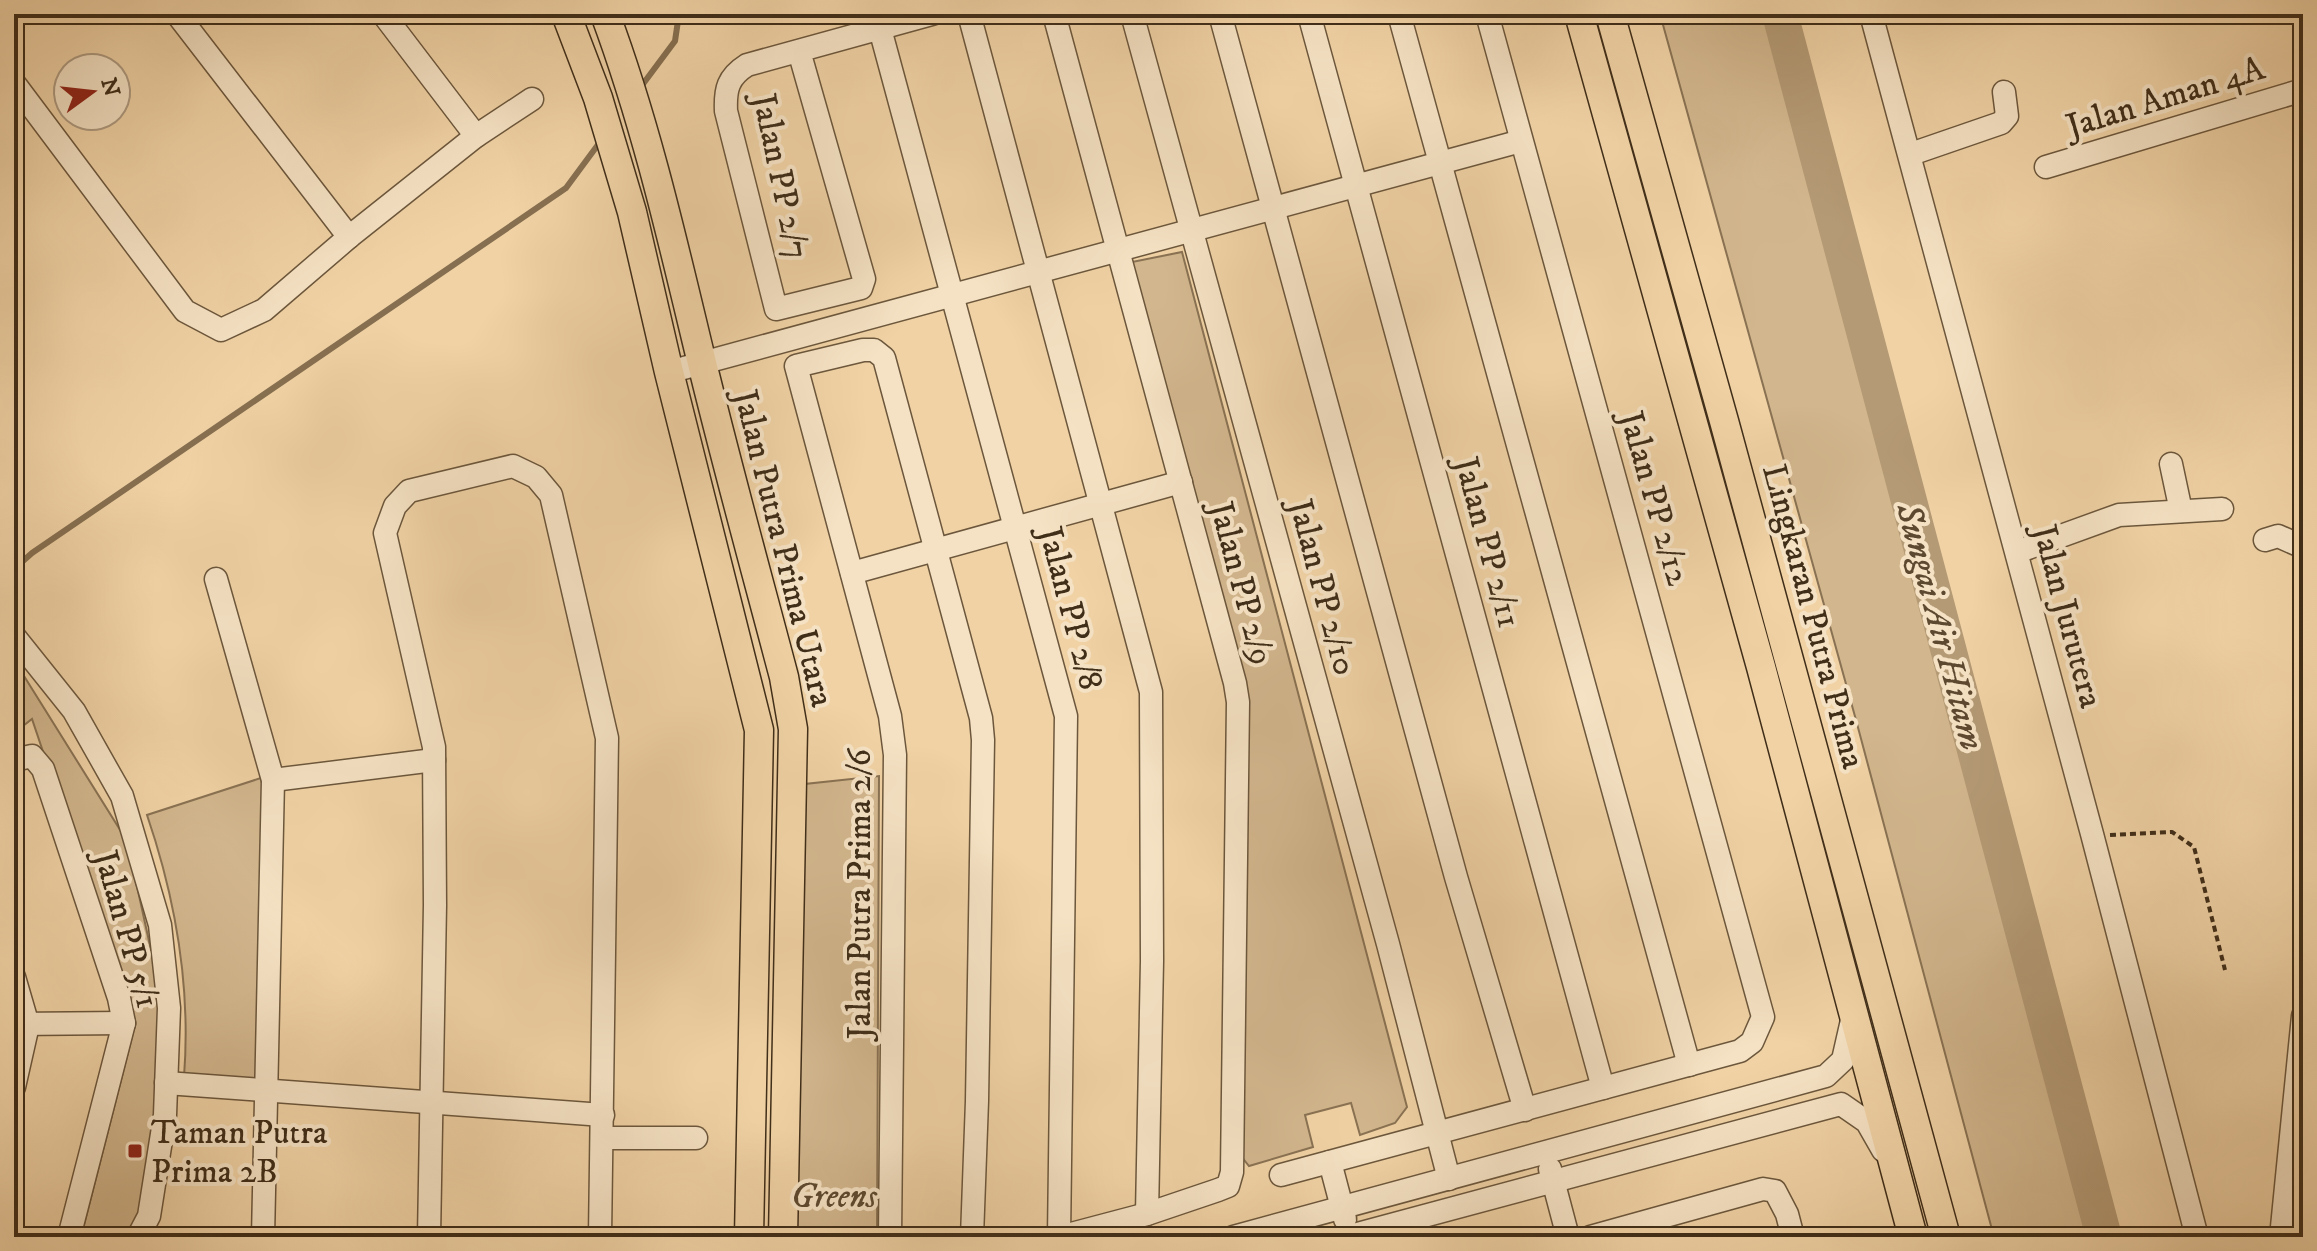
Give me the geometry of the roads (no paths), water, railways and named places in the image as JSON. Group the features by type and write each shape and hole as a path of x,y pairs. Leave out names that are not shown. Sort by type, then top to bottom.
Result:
{"main road":[{"name":"Jalan Putra Prima Utara","path":"566,14 598,98 632,212 759,730 749,1237"},
{"name":"Jalan Putra Prima Utara","path":"605,14 627,73 656,170 702,363 784,677 793,729 783,1237"},
{"name":"Lingkaran Putra Prima","path":"1579,14 1761,667 1913,1237"},
{"name":"Lingkaran Putra Prima","path":"1610,14 1733,451 1946,1237"}],"street":[{"path":"177,14 349,237"},
{"path":"383,14 476,136"},
{"name":"Jalan PP 2/7","path":"799,51 864,279 861,288 776,309 726,111 725,93 732,74 747,65 799,51 878,21 932,14"},
{"path":"969,14 1151,692 1153,712 1147,1214 1060,1237"},
{"name":"Jalan PP 2/9","path":"1054,14 1238,702 1232,1172 1228,1186 1147,1214"},
{"name":"Jalan PP 2/10","path":"1132,14 1449,1179"},
{"path":"1220,14 1452,862 1525,1110"},
{"name":"Jalan PP 2/11","path":"1309,14 1603,1088"},
{"path":"1281,1175 1689,1065 1399,14"},
{"name":"Jalan PP 2/12","path":"1487,14 1760,1000 1763,1017 1752,1042 1740,1051 1689,1065"},
{"name":"Jalan Jurutera","path":"1871,14 1911,154 2197,1237"},
{"name":"Jalan PP 2/8","path":"878,21 1066,716 1060,1237"},
{"path":"14,83 185,311 221,330 264,310 349,237 476,136 532,99"},
{"name":"Jalan Aman 4A","path":"2046,167 2303,90"},
{"path":"1911,154 2001,123 2007,116 2004,92"},
{"path":"669,372 1521,141"},
{"name":"Jalan Putra Prima 2/6","path":"890,1237 895,755 890,716 796,366 863,350 874,350 884,358 935,550"},
{"path":"2171,464 2181,511"},
{"path":"429,1237 435,905 434,747 385,533 395,506 409,491 513,466 536,477 551,495 607,738 600,1237"},
{"path":"852,573 1181,482"},
{"path":"2017,552 2119,515 2222,509"},
{"path":"2265,540 2278,536 2303,547"},
{"path":"935,550 981,718 983,740 972,1237"},
{"path":"216,579 273,780 263,1237"},
{"path":"15,638 74,711 122,796 160,925 169,1008 165,1115 149,1216 138,1237"},
{"name":"Jalan PP 5/1","path":"14,760 32,756 43,769 119,998 124,1023 69,1237"},
{"path":"273,780 434,760"},
{"path":"14,977 21,1024 14,1087"},
{"path":"1233,1237 1826,1076 1843,1060 1854,1014"},
{"path":"2281,1237 2303,1016"},
{"path":"21,1024 124,1023"},
{"path":"166,1083 432,1102 696,1138"},
{"path":"1330,1162 1348,1236 1841,1104 1867,1122 1895,1168"},
{"path":"1545,1153 1568,1237"},
{"path":"1590,1237 1763,1189 1775,1191 1787,1214 1793,1237"},
{"path":"1669,1215 1676,1237"}],"waterway":[{"path":"640,88 675,41 679,14"},
{"name":"Sungai Air Hitam","path":"1780,14 2104,1237"},
{"path":"14,569 32,553 566,188 600,142"}],"place":[{"name":"Taman Putra Prima 2B","path":"135,1151"}],"park label":[{"name":"Greens","path":"834,1195"}]}
